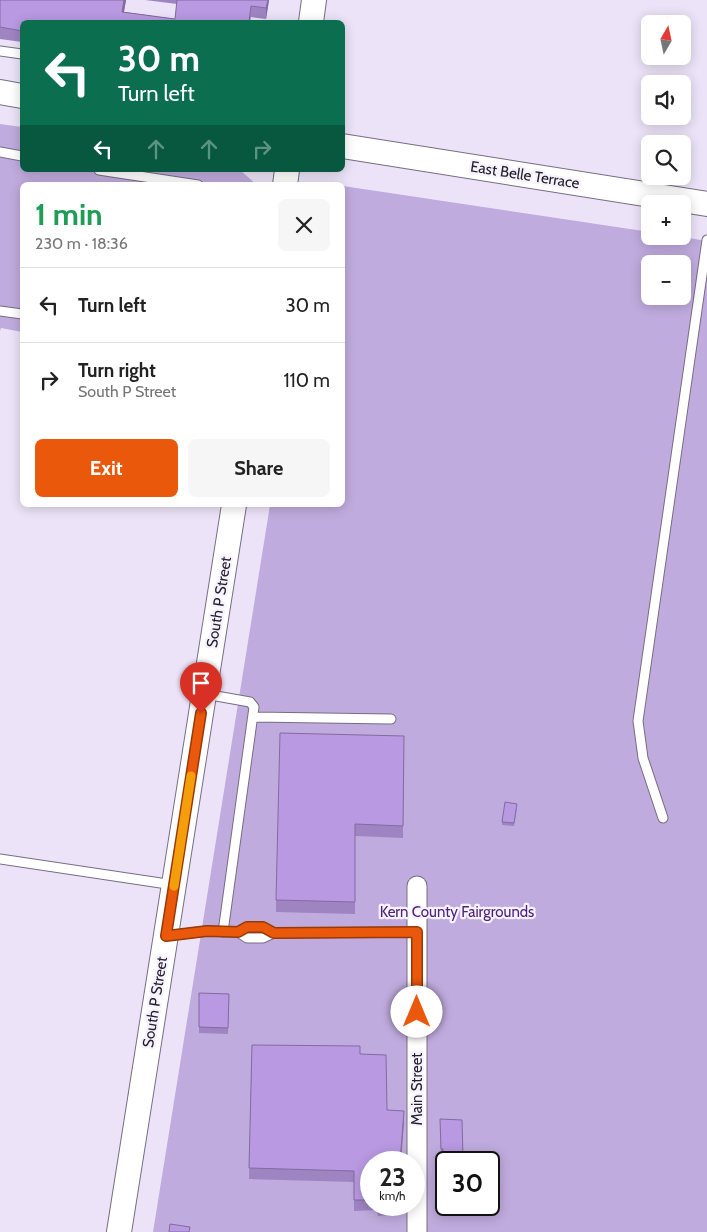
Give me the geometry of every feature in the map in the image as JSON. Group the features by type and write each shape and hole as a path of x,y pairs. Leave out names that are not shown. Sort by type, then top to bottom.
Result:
{"street":[{"path":"311,20 314,0"},
{"path":"0,92 20,96"},
{"name":"East Belle Terrace","path":"345,146 707,204"},
{"name":"South P Street","path":"119,1232 234,507"},
{"name":"Main Street","path":"417,886 417,1232"}],"lane":[{"path":"0,51 20,54"},
{"path":"0,152 20,156"},
{"path":"112,172 178,182"},
{"path":"663,818 643,758 638,721 707,240"},
{"path":"0,311 20,314"},
{"path":"204,694 250,702 254,707 223,932"},
{"path":"253,717 391,719"},
{"path":"0,858 174,885"},
{"path":"166,936 207,931 238,932 247,938 263,938 274,933 417,932"}],"green space":[{"path":"0,124 20,127 20,172 242,172 254,182 20,182 20,332 1,328 0,331"},
{"name":"Kern County Fairgrounds","path":"345,186 641,231 641,245 691,245 691,238 707,241 707,1232 153,1232 270,507 345,507"}],"building":[{"path":"0,0 124,0 122,12 175,19 177,0 268,0 266,8 251,6 249,20 20,20 20,31 0,27"},
{"path":"280,733 404,736 403,826 355,824 355,902 276,900"},
{"path":"505,802 517,804 514,823 502,822"},
{"path":"199,993 229,994 228,1028 199,1027"},
{"path":"252,1045 360,1046 360,1054 386,1055 387,1110 404,1111 401,1151 360,1151 360,1200 354,1200 354,1171 249,1168"},
{"path":"440,1119 462,1120 463,1151 443,1151 441,1149"},
{"path":"170,1224 190,1227 189,1232 169,1232"}],"slow traffic":[{"path":"174,886 191,776"}],"route":[{"path":"201,713 166,936 207,931 238,932 247,927 263,927 274,933 417,932 417,1012"}]}
